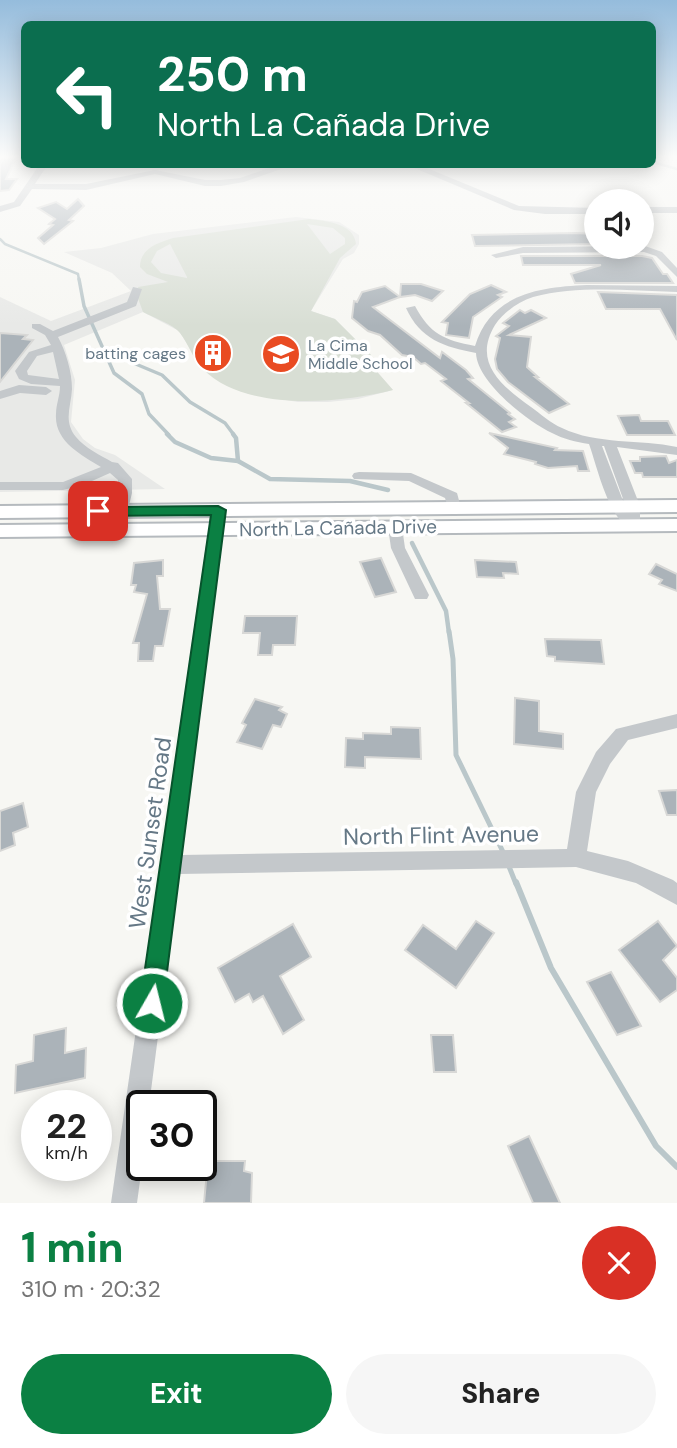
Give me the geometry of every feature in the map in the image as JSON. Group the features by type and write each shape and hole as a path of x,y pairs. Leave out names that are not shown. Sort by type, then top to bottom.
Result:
{"main road":[{"name":"North La Cañada Drive","path":"0,531 116,530 217,520 454,508 677,506"},
{"name":"North La Cañada Drive","path":"0,512 121,511 217,520 395,527 677,525"}],"street":[{"path":"496,255 523,250 653,249 677,274"},
{"path":"66,388 23,377 21,371 33,354 54,341 132,304 137,289"},
{"path":"677,289 578,290 531,295 502,309 487,328 481,351 483,367 493,382 540,426 601,442 649,445 677,451"},
{"path":"411,308 416,322 430,335 446,344 481,351"},
{"path":"36,326 54,341 66,388 61,418 65,431 82,451 113,466 125,479 116,530"},
{"path":"0,395 19,389 66,388"},
{"path":"601,442 633,525"},
{"path":"0,486 62,486 78,482 113,466"},
{"path":"359,476 411,477 452,496 454,508"},
{"name":"West Sunset Road","path":"124,1203 217,520"},
{"path":"395,527 398,548 421,595"},
{"path":"576,858 586,792 616,729 677,721"},
{"name":"North Flint Avenue","path":"171,865 576,858 621,867 667,887 677,895"}],"shaded area":[{"name":"La Cima Middle School","path":"296,217 339,222 359,235 359,244 354,253 343,259 311,311 335,319 371,355 365,358 393,390 358,399 328,402 298,402 249,394 222,383 204,370 179,331 143,312 64,345 75,380 71,422 83,439 95,448 115,455 165,489 0,492 0,297 51,321 131,291 112,273 64,252 101,248 153,234"},
{"path":"309,219 345,227 354,237 356,244 340,258 311,311 335,319 371,355 365,358 393,390 321,401 295,401 244,393 221,383 203,369 177,330 143,312 136,293 140,292 138,287 168,282 147,274 140,267 146,251 173,238","holes":["307,224 333,228 345,238 345,244 330,254","170,244 187,277 187,278 161,273 151,262 157,251"]}],"building":[{"path":"47,214 75,214 69,220 73,221 44,244 38,238 53,225 49,224 55,219"},
{"path":"584,233 584,244 475,246 472,235"},
{"path":"521,256 653,259 673,283 575,283 571,274 601,265 523,265"},
{"path":"401,284 421,284 443,291 432,301 415,295 400,297"},
{"path":"491,285 506,292 498,295 502,297 473,317 469,338 446,335 448,323 442,322 470,294"},
{"path":"385,286 400,297 373,307 440,358 442,352 466,370 473,378 468,379 510,413 508,414 515,419 509,422 516,427 502,432 441,381 446,379 425,363 421,364 413,357 402,355 380,335 368,331 352,318 354,301 357,302 362,292"},
{"path":"598,292 677,295 677,340 660,309 606,309"},
{"path":"520,310 525,313 531,310 546,318 509,335 531,337 527,367 538,377 535,377 569,404 549,413 508,382 497,369 495,359 500,338 496,336 509,326 503,323"},
{"path":"0,333 27,335 23,339 33,340 0,382"},
{"path":"639,415 641,421 668,421 675,435 627,435 618,416"},
{"path":"489,433 557,448 555,450 583,451 589,471 578,471 577,466 548,468 504,454 508,448"},
{"path":"666,456 669,463 677,460 677,477 643,477 642,473 635,473 630,461 640,461 640,457"},
{"path":"381,558 396,592 375,597 360,562"},
{"path":"163,560 163,576 157,576 160,609 170,609 163,646 155,646 153,661 138,661 139,643 133,643 147,594 134,592 136,585 131,585 134,563"},
{"path":"475,560 516,562 518,574 503,573 504,578 477,577"},
{"path":"656,564 677,574 677,591 659,584 662,580 649,574"},
{"path":"245,616 297,616 295,645 273,645 272,655 258,655 260,633 243,633"},
{"path":"545,639 601,640 604,664 555,661 555,657 547,656"},
{"path":"515,698 539,701 539,731 563,734 563,749 514,744"},
{"path":"255,699 282,707 279,710 287,714 281,727 273,725 262,749 237,742 246,725 242,723"},
{"path":"391,727 420,728 421,759 365,757 365,768 345,767 346,738 363,739 363,733 391,734"},
{"path":"677,790 677,815 667,815 659,791"},
{"path":"23,803 28,827 13,833 15,845 0,851 0,811"},
{"path":"476,921 494,933 456,988 405,950 423,925 456,949"},
{"path":"658,921 677,946 663,960 677,978 677,990 660,1002 619,950"},
{"path":"293,924 311,957 280,976 304,1020 283,1034 263,996 253,1002 249,994 235,1002 218,968"},
{"path":"611,972 641,1026 617,1035 587,982"},
{"path":"66,1028 65,1053 86,1048 85,1078 15,1093 16,1065 33,1061 34,1035"},
{"path":"431,1035 453,1035 456,1072 434,1072"},
{"path":"529,1136 560,1203 533,1203 508,1146"},
{"path":"217,1161 245,1161 244,1171 252,1173 251,1203 204,1203 206,1181 217,1181"}],"waterway":[{"path":"0,239 5,244 78,274 79,280"},
{"path":"79,279 84,306 114,373 142,394 149,414 169,435"},
{"path":"107,352 162,375 190,402 225,423 234,435"},
{"path":"167,434 175,442 211,458 238,461"},
{"path":"233,434 236,438 238,461"},
{"path":"238,461 270,479 350,481 388,490"},
{"path":"412,543 446,611 449,633"},
{"path":"449,631 453,659 456,755 505,856"},
{"path":"508,864 516,884"},
{"path":"516,882 551,968 656,1146 677,1167"}],"place":[{"name":"batting cages","path":"213,353"},
{"name":"La Cima Middle School","path":"281,354"}],"route":[{"path":"98,511 218,510 152,1003"}]}
